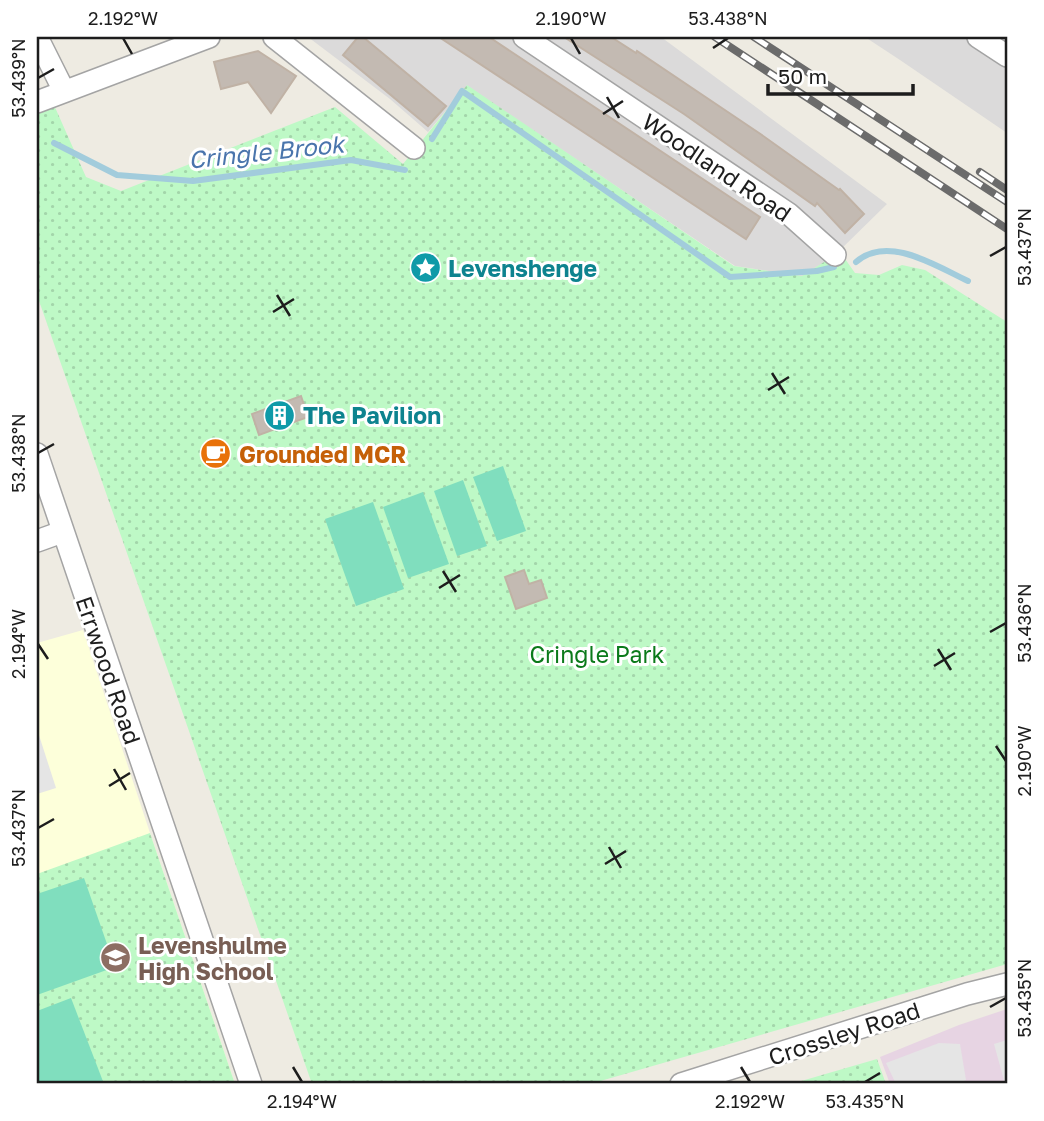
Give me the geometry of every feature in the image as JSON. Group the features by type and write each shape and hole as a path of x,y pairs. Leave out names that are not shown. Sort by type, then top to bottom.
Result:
{"street":[{"path":"37,37 64,91"},
{"path":"37,102 209,37"},
{"path":"274,37 414,148"},
{"name":"Woodland Road","path":"524,37 789,214 835,255"},
{"path":"978,37 1007,56"},
{"name":"Errwood Road","path":"37,454 251,1084"},
{"path":"37,541 62,532"},
{"name":"Crossley Road","path":"681,1084 967,993 1007,984"}],"shaded area":[{"path":"308,37 661,37 887,204 835,255 803,276 735,266 467,86 428,132 390,99"},
{"path":"865,37 1007,37 1007,133 900,60"},
{"name":"Levenshulme High School","path":"83,630 235,1084 37,1084 37,643"},
{"path":"37,729 56,788 37,794"},
{"path":"1007,1009 1007,1084 890,1084 880,1057"},
{"path":"1007,1040 1007,1084 1005,1084 994,1044"},
{"path":"939,1043 960,1044 966,1080 957,1084 896,1084 886,1063"}],"green space":[{"name":"Cringle Park","path":"467,85 734,266 802,276 835,255 843,256 855,273 879,275 902,265 925,270 1007,322 1007,964 590,1084 312,1084 37,295 37,112 54,105 86,177 121,191 335,107 403,164"},
{"path":"503,466 526,531 497,541 473,477"},
{"path":"463,480 487,546 457,556 434,491"},
{"path":"423,492 449,564 408,578 383,507"},
{"path":"373,502 404,589 356,606 325,519"},
{"name":"Levenshulme High School","path":"150,833 235,1084 37,1084 37,874"},
{"path":"84,878 115,967 37,995 37,894"},
{"path":"71,998 104,1084 37,1084 37,1011"},
{"path":"877,1059 886,1084 791,1084"}],"building":[{"path":"358,37 363,37 446,106 428,126 343,55"},
{"path":"439,37 489,37 760,217 746,239"},
{"path":"564,37 611,37 636,53 637,51 840,189 864,214 845,233 817,203 815,206 684,114"},
{"path":"258,51 296,76 271,113 248,82 221,89 214,62"},
{"name":"The Pavilion","path":"301,396 308,417 259,435 252,414"},
{"path":"524,570 529,584 541,580 547,598 516,609 505,577"}],"waterway":[{"path":"432,139 462,91 730,277 817,271 834,267"},
{"name":"Cringle Brook","path":"54,143 117,175 193,181 351,160 405,170"},
{"name":"Cringle Brook","path":"856,262 869,254 897,252 927,261 968,281"}],"railway":[{"path":"715,37 1007,229"},
{"path":"754,37 1007,202"},
{"path":"980,172 1007,190"}],"place":[{"name":"Levenshenge","path":"425,268"},
{"name":"The Pavilion","path":"280,415"},
{"name":"Grounded MCR","path":"216,454"},
{"name":"Levenshulme High School","path":"115,958"}]}
